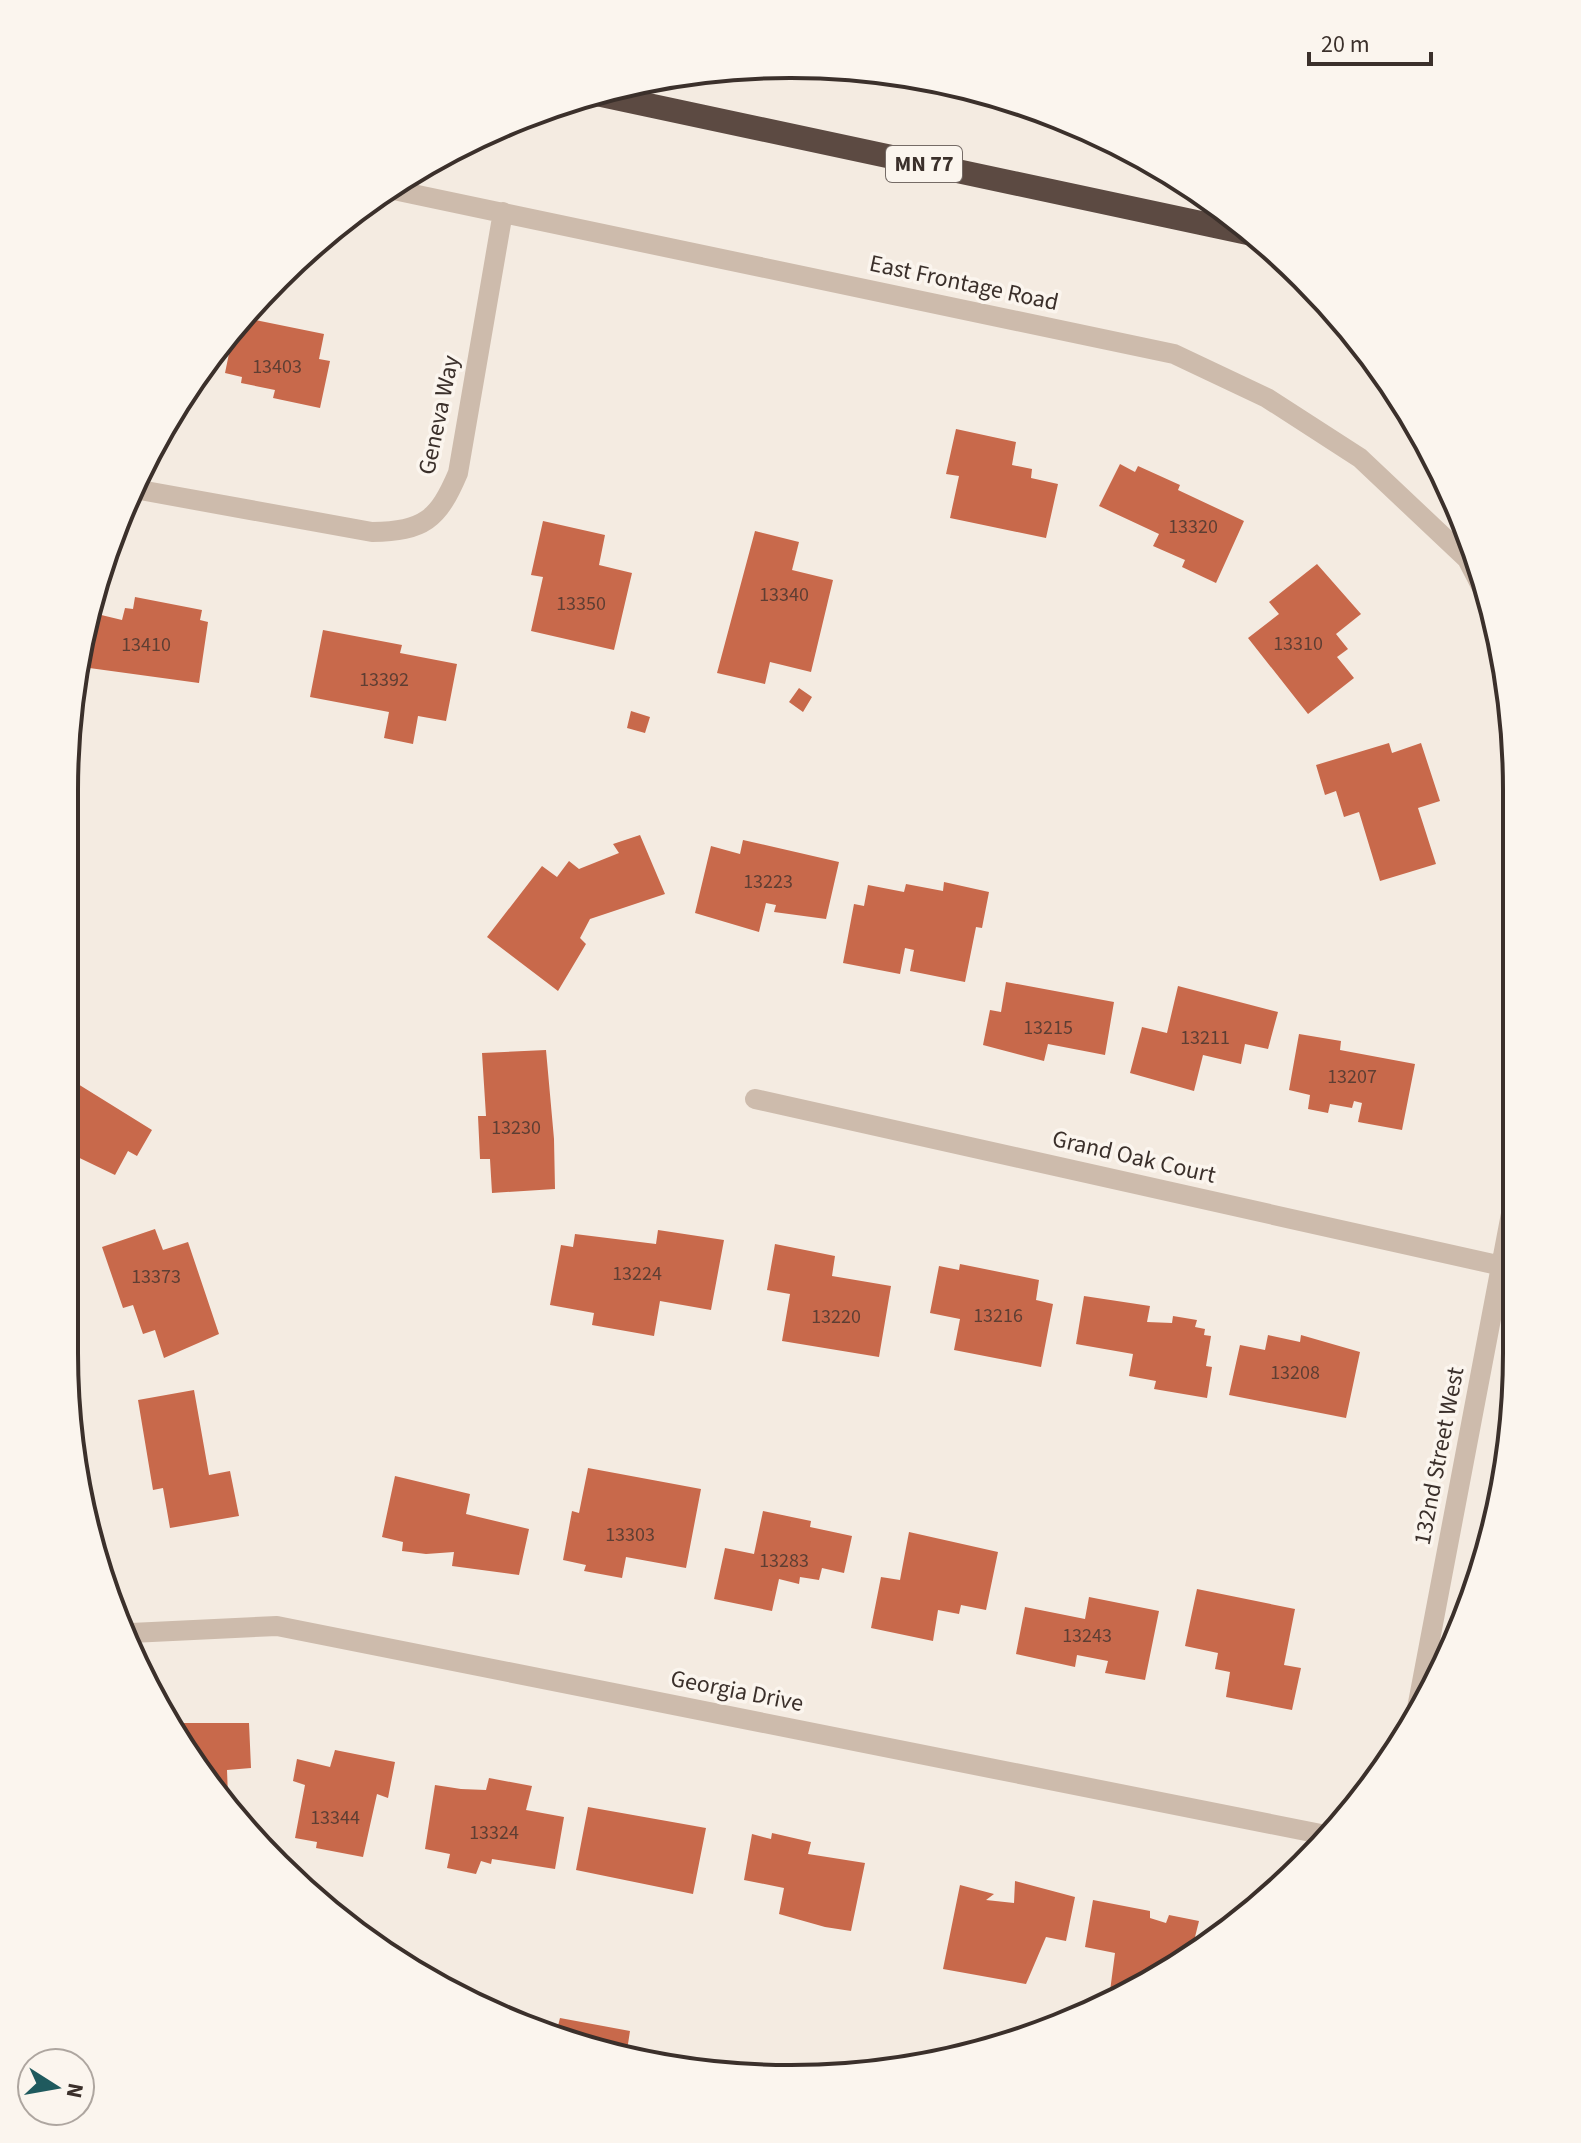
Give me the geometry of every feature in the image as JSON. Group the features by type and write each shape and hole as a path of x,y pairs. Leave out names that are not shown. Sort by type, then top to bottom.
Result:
{"highway":[{"name":"MN 77","path":"620,99 1229,229"}],"street":[{"name":"East Frontage Road","path":"404,192 1174,354 1267,398 1360,458 1463,555"},
{"name":"Geneva Way","path":"144,491 372,532 401,531 427,520 446,500 458,473 503,212"},
{"name":"Grand Oak Court","path":"755,1099 1502,1266"},
{"name":"132nd Street West","path":"1422,1683 1503,1260"},
{"name":"Georgia Drive","path":"135,1633 277,1626 1316,1833"}],"building":[{"path":"256,320 324,334 319,359 330,361 320,408 273,398 275,390 241,383 242,377 225,373 229,352"},
{"path":"956,429 1016,442 1012,465 1032,469 1031,478 1058,484 1046,538 950,518 959,476 946,474"},
{"path":"1120,464 1135,472 1138,466 1180,485 1178,490 1244,521 1216,583 1182,567 1185,560 1153,546 1159,534 1099,506"},
{"path":"543,521 605,535 599,565 632,573 614,650 531,631 543,577 531,575"},
{"path":"755,531 799,542 792,570 833,580 811,672 770,662 765,684 717,673"},
{"path":"1317,564 1361,614 1336,634 1348,649 1337,657 1354,678 1308,714 1248,638 1279,614 1269,602"},
{"path":"135,597 202,610 200,620 208,622 199,683 89,668 100,615 122,620 125,608 133,609"},
{"path":"323,630 402,645 400,653 457,664 446,721 418,716 413,744 384,738 389,712 310,697"},
{"path":"799,688 812,697 803,712 789,702"},
{"path":"631,711 650,717 645,733 627,728"},
{"path":"1389,743 1392,753 1421,743 1440,801 1418,808 1436,864 1380,881 1359,812 1344,817 1336,791 1325,795 1316,765"},
{"path":"640,835 665,894 590,919 580,938 586,944 558,991 487,937 542,866 557,877 569,861 579,869 619,853 613,844"},
{"path":"743,840 839,862 826,919 774,912 776,905 766,903 759,932 695,913 711,846 740,854"},
{"path":"944,882 989,892 982,928 976,927 965,982 910,971 914,950 905,948 900,974 843,963 854,904 864,906 868,885 904,892 906,884 943,891"},
{"path":"1006,982 1114,1002 1105,1055 1048,1044 1044,1061 983,1045 990,1010 1001,1012"},
{"path":"1178,986 1278,1012 1268,1049 1245,1044 1241,1064 1203,1055 1194,1091 1130,1073 1142,1027 1167,1033"},
{"path":"1299,1034 1341,1041 1340,1050 1415,1064 1402,1130 1358,1122 1362,1103 1354,1101 1352,1108 1330,1104 1328,1113 1308,1109 1310,1095 1289,1090"},
{"path":"546,1050 555,1189 492,1193 490,1159 480,1159 478,1116 486,1116 482,1053"},
{"path":"78,1084 152,1130 137,1156 128,1151 115,1175 78,1157"},
{"path":"155,1229 163,1250 188,1242 219,1334 164,1358 155,1330 143,1334 133,1305 123,1308 102,1247"},
{"path":"658,1230 724,1240 711,1310 660,1301 654,1336 592,1325 594,1313 550,1305 561,1245 573,1247 575,1234 656,1244"},
{"path":"775,1244 835,1256 832,1276 891,1286 879,1357 782,1341 790,1294 767,1290"},
{"path":"960,1264 1039,1280 1036,1300 1053,1304 1041,1367 954,1350 960,1319 930,1313 939,1266 959,1270"},
{"path":"1084,1296 1150,1306 1147,1322 1172,1323 1173,1316 1197,1320 1195,1327 1205,1329 1204,1335 1211,1336 1206,1366 1212,1367 1207,1398 1154,1389 1156,1381 1129,1376 1133,1354 1076,1344"},
{"path":"1268,1335 1300,1342 1301,1335 1360,1352 1346,1418 1229,1395 1240,1345 1265,1350"},
{"path":"194,1390 209,1475 230,1471 239,1516 170,1528 163,1488 153,1490 138,1400"},
{"path":"588,1468 701,1489 686,1568 626,1557 622,1578 584,1571 586,1565 563,1560 572,1511 579,1513"},
{"path":"395,1476 470,1494 466,1514 529,1529 519,1575 452,1566 454,1552 426,1554 402,1551 403,1542 382,1537"},
{"path":"763,1511 811,1521 810,1527 852,1536 844,1573 822,1568 819,1580 800,1577 799,1584 779,1579 772,1611 714,1599 725,1548 754,1554"},
{"path":"909,1532 998,1552 986,1610 961,1605 959,1614 938,1610 933,1641 871,1628 881,1577 900,1580"},
{"path":"1197,1589 1295,1609 1284,1665 1301,1668 1292,1710 1226,1697 1230,1672 1215,1669 1218,1653 1185,1646"},
{"path":"1089,1597 1159,1611 1145,1680 1105,1673 1108,1661 1077,1655 1075,1667 1016,1654 1025,1607 1085,1619"},
{"path":"182,1723 249,1723 251,1768 227,1770 228,1789"},
{"path":"335,1750 395,1762 388,1798 377,1794 363,1857 316,1848 317,1842 295,1838 305,1785 293,1781 297,1759 330,1767"},
{"path":"489,1778 532,1786 526,1810 564,1817 555,1869 492,1859 491,1864 481,1861 476,1874 447,1868 450,1854 425,1849 435,1785 486,1790"},
{"path":"588,1807 706,1828 693,1894 576,1870"},
{"path":"772,1833 811,1842 808,1854 865,1863 851,1931 779,1914 784,1888 744,1880 752,1834 771,1839"},
{"path":"1015,1881 1075,1897 1066,1941 1046,1937 1026,1984 943,1969 960,1885 994,1894 986,1900 1014,1903"},
{"path":"1093,1900 1150,1911 1150,1918 1166,1923 1169,1915 1199,1921 1195,1939 1110,1990 1115,1953 1085,1947"},
{"path":"560,2018 630,2031 628,2046 606,2041 558,2026"}]}
